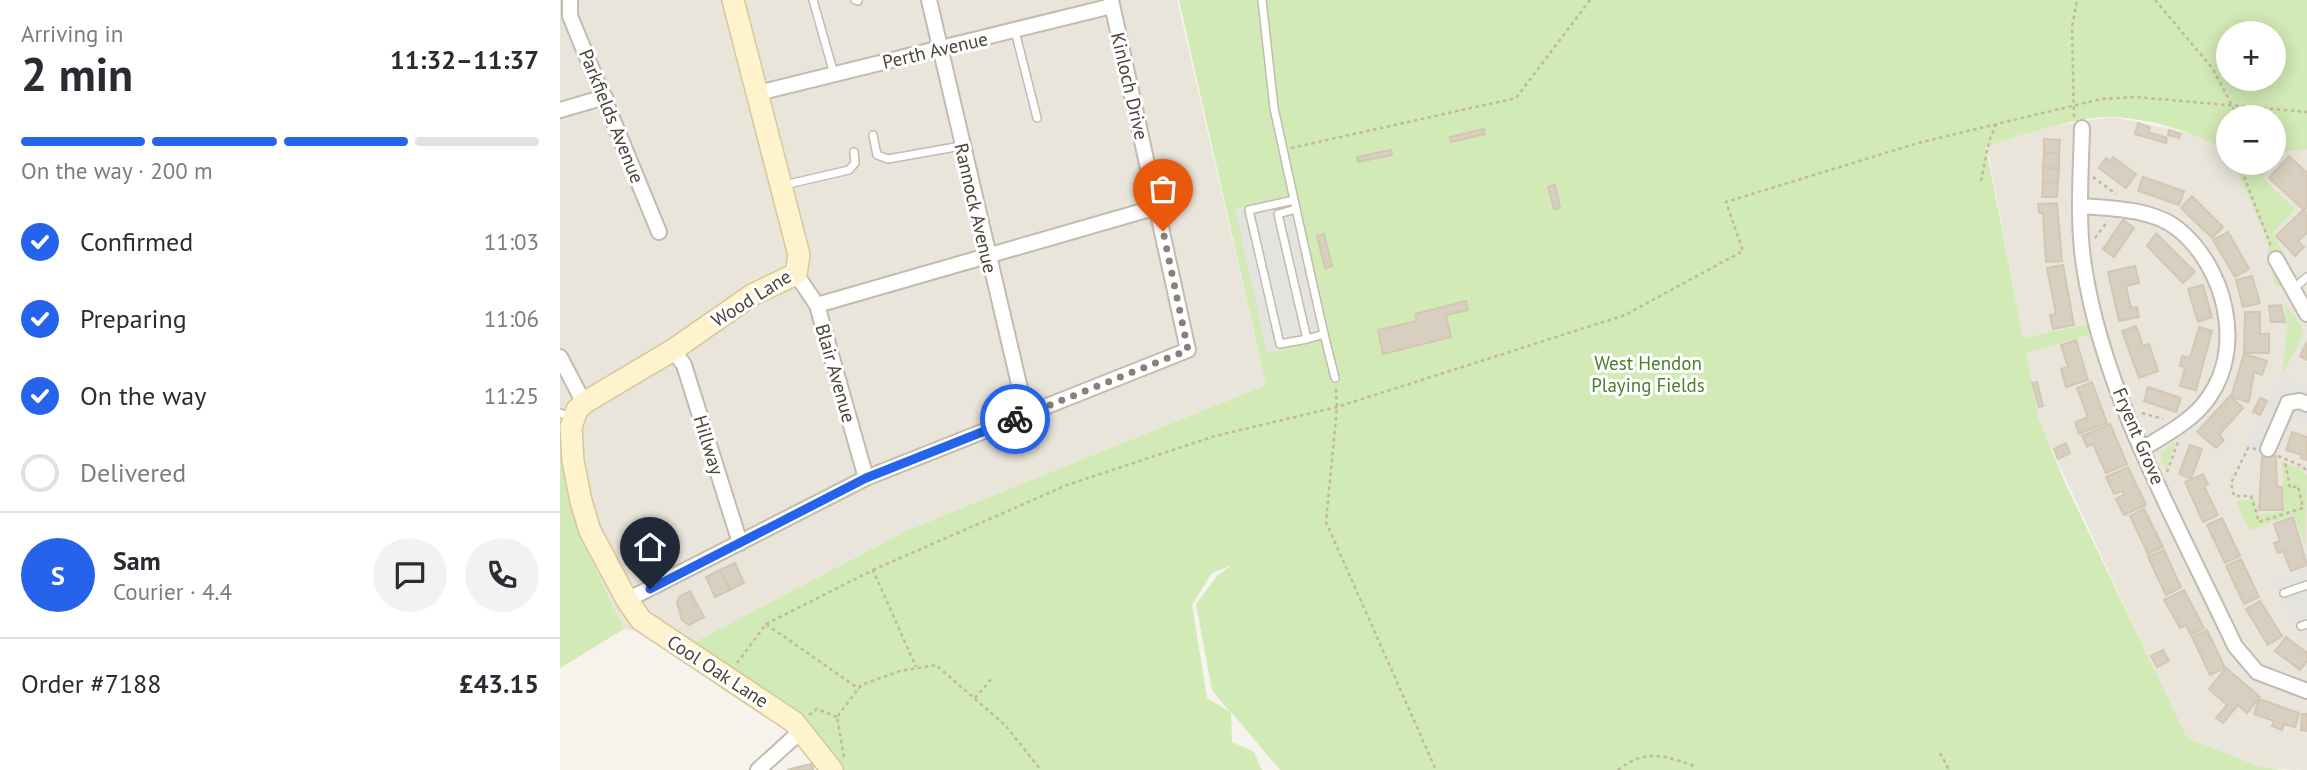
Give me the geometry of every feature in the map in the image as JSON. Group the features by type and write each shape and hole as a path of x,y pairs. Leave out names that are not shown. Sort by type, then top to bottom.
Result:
{"street":[{"name":"Parkfields Avenue","path":"570,0 570,16 659,232"},
{"name":"Wood Lane","path":"573,411 673,350 752,295 796,274 799,255 733,0"},
{"name":"Rannock Avenue","path":"929,0 1026,414"},
{"name":"Perth Avenue","path":"758,93 1015,31 1112,3"},
{"name":"Kinloch Drive","path":"627,600 866,478 1188,350 1112,3"},
{"path":"560,110 605,97"},
{"name":"Fryent Grove","path":"2082,128 2080,206 2084,265 2098,332 2142,449 2235,646 2257,672 2307,691"},
{"path":"2080,206 2144,214 2178,228 2209,265 2228,318 2227,359 2209,398 2175,430 2142,449"},
{"path":"817,305 1157,207"},
{"path":"2276,259 2307,314"},
{"name":"Blair Avenue","path":"796,274 817,305 866,478"},
{"name":"Hillway","path":"673,350 684,365 740,542"},
{"path":"560,357 573,411"},
{"path":"2268,449 2288,403 2300,401 2307,404"},
{"name":"Cool Oak Lane","path":"573,411 573,461 590,531 627,600 641,620 784,714 804,724 839,766"},
{"path":"758,770 804,724"}],"lane":[{"path":"813,0 834,74"},
{"path":"1262,0 1274,108 1335,378"},
{"path":"1015,31 1037,118"},
{"path":"873,135 877,155 888,159 961,145"},
{"path":"782,186 849,170 855,163 854,152"},
{"path":"1294,200 1249,210 1280,344 1324,334"},
{"path":"1296,209 1278,214 1307,339"},
{"path":"2292,290 2307,277"},
{"path":"2284,593 2307,585"}],"path":[{"path":"1283,150 1516,98 1590,0"},
{"path":"2077,0 2072,27 2074,118 2082,128"},
{"path":"2155,0 2213,69 2233,105"},
{"path":"734,667 766,624 873,570 1067,485 1214,436 1338,407 1625,315 1743,251 1726,202 1997,122 2074,103 2136,97 2216,105"},
{"path":"2286,110 2307,111"},
{"path":"1981,181 1989,141 1997,122"},
{"path":"2081,174 2089,174 2121,198 2119,210 2095,238 2082,241"},
{"path":"2243,175 2276,259"},
{"path":"1335,378 1338,407 1326,522 1436,770"},
{"path":"2285,461 2290,488 2298,486 2303,508 2259,522 2251,496 2234,496 2231,483 2248,448 2268,449 2307,471"},
{"path":"873,570 916,667"},
{"path":"766,624 859,689"},
{"path":"839,766 837,717 861,685 916,667 936,665 1005,725 1041,770"},
{"path":"975,698 993,677"},
{"path":"804,724 817,709 837,717"},
{"path":"1940,753 1949,770"},
{"path":"1618,770 1630,761 1659,754 1692,765 1694,770"}],"shaded area":[{"path":"560,0 1177,0 1266,385 908,530 693,643 624,629 582,541 560,444"},
{"path":"2113,117 2201,136 2216,144 2216,175 2286,175 2286,150 2307,148 2307,770 2259,768 2186,738 2037,417 2026,353 2097,332 2095,322 2023,338 1987,146 2041,128"},
{"path":"1289,197 1321,340 1267,353 1235,209"},
{"path":"2282,375 2307,388 2307,421 2295,414 2284,447 2243,453"},
{"path":"2307,570 2307,638 2303,639 2274,580"}],"green space":[{"name":"West Hendon Playing Fields","path":"1179,0 2307,0 2307,149 2286,151 2286,105 2216,105 2216,146 2174,128 2145,121 2103,117 2069,122 1986,147 2023,338 2096,322 2097,332 2026,353 2038,417 2066,485 2187,738 2260,767 2283,770 1280,770 1231,712 1232,742 1254,752 1262,770 840,770 693,643 908,530 1266,385","holes":["1232,565 1217,576 1196,604 1212,690 1230,712 1207,698 1192,605 1212,573"]},
{"path":"2238,175 2265,175 2263,178 2295,209 2273,233 2283,253 2284,287 2275,286 2266,236"},
{"path":"2284,304 2301,325 2303,336 2282,375 2287,326"},
{"path":"2176,441 2166,470 2161,453"},
{"path":"560,444 582,541 624,629 560,668"},
{"path":"2282,462 2302,469 2307,476 2305,546 2294,514 2250,531 2236,501 2256,499 2259,515 2285,511"}],"building":[{"path":"2138,123 2150,127 2148,132 2167,138 2166,143 2135,134"},
{"path":"1484,129 1485,134 1451,142 1450,137"},
{"path":"2169,130 2181,134 2179,138 2168,135"},
{"path":"2044,139 2060,140 2059,154 2044,153"},
{"path":"1391,150 1392,155 1358,162 1357,157"},
{"path":"2044,153 2059,154 2059,169 2043,168"},
{"path":"2289,156 2307,173 2307,207 2304,210 2269,178 2272,175 2286,175 2286,159"},
{"path":"2113,157 2136,174 2126,188 2099,168 2106,158 2110,161"},
{"path":"2043,168 2059,169 2058,183 2043,182"},
{"path":"2143,177 2184,191 2179,205 2138,191"},
{"path":"2043,182 2058,183 2057,197 2042,197"},
{"path":"1555,185 1560,208 1554,209 1548,187"},
{"path":"2192,196 2223,227 2212,238 2181,208"},
{"path":"2057,203 2062,261 2046,262 2043,213 2039,213 2038,204"},
{"path":"2303,210 2307,213 2307,233 2298,241 2304,247 2295,256 2276,236"},
{"path":"2123,220 2134,228 2114,257 2103,249"},
{"path":"2228,232 2249,269 2235,277 2213,240"},
{"path":"2156,233 2195,272 2183,283 2147,246"},
{"path":"1324,234 1332,266 1325,268 1317,236"},
{"path":"2063,265 2074,325 2053,329 2050,315 2056,314 2047,268"},
{"path":"2135,266 2139,283 2126,286 2131,308 2137,307 2139,317 2119,321 2108,272"},
{"path":"2252,276 2260,303 2243,307 2236,280"},
{"path":"2203,285 2212,317 2198,322 2188,289"},
{"path":"1466,301 1468,310 1446,315 1451,337 1383,354 1378,330 1417,321 1415,314"},
{"path":"2281,305 2285,322 2271,322 2269,306"},
{"path":"2245,312 2260,312 2260,334 2269,334 2269,353 2244,353"},
{"path":"2136,326 2143,346 2149,344 2158,371 2139,378 2122,331"},
{"path":"2199,327 2212,331 2196,390 2180,386 2185,367 2180,366 2182,356 2190,358"},
{"path":"2076,340 2088,380 2066,387 2061,369 2068,367 2061,345"},
{"path":"2307,342 2307,360 2300,356"},
{"path":"2244,354 2267,361 2262,375 2254,372 2249,402 2231,397"},
{"path":"2037,382 2043,406 2039,407 2032,383"},
{"path":"2092,382 2107,423 2079,434 2075,422 2088,417 2077,388"},
{"path":"2148,387 2181,398 2176,412 2144,401"},
{"path":"2230,396 2243,408 2219,435 2224,440 2216,448 2197,432"},
{"path":"2260,398 2267,401 2260,415 2253,412"},
{"path":"2110,424 2127,464 2106,473 2093,444 2087,447 2082,436"},
{"path":"2292,432 2307,437 2307,460 2301,458 2302,455 2286,450"},
{"path":"2066,443 2070,453 2058,459 2054,449"},
{"path":"2190,445 2202,449 2191,479 2179,474"},
{"path":"2276,456 2277,487 2282,487 2283,510 2259,510 2262,457"},
{"path":"2128,467 2146,505 2124,515 2116,499 2124,495 2122,491 2114,494 2106,477"},
{"path":"2203,474 2208,484 2204,486 2218,515 2203,522 2185,482"},
{"path":"2144,509 2163,547 2148,554 2130,516"},
{"path":"2293,517 2307,565 2291,571 2283,551 2278,553 2274,543 2280,541 2274,524"},
{"path":"2222,518 2240,556 2225,563 2207,525"},
{"path":"2164,550 2181,587 2166,595 2148,557"},
{"path":"2241,559 2259,597 2244,604 2226,566"},
{"path":"735,563 744,583 730,590 720,570"},
{"path":"720,570 730,590 715,597 706,577"},
{"path":"2184,590 2204,628 2191,635 2186,625 2180,628 2164,600"},
{"path":"690,591 704,617 689,625 682,620 677,603 679,597"},
{"path":"2260,601 2282,636 2268,645 2246,609"},
{"path":"2207,630 2225,668 2210,675 2192,637"},
{"path":"2286,637 2307,653 2307,661 2300,670 2275,651"},
{"path":"2163,650 2169,661 2157,667 2151,656"},
{"path":"2226,668 2260,697 2247,713 2238,705 2223,723 2216,718 2227,705 2209,689"},
{"path":"2259,699 2299,713 2295,727 2284,724 2282,730 2272,726 2274,721 2254,714"},
{"path":"2302,714 2307,714 2307,731 2301,730"},
{"path":"812,764 813,770 787,770 798,767"}],"way so far":[{"path":"1015,419 1188,350 1163,231"}],"route":[{"path":"650,589 866,478 1015,419"}]}
